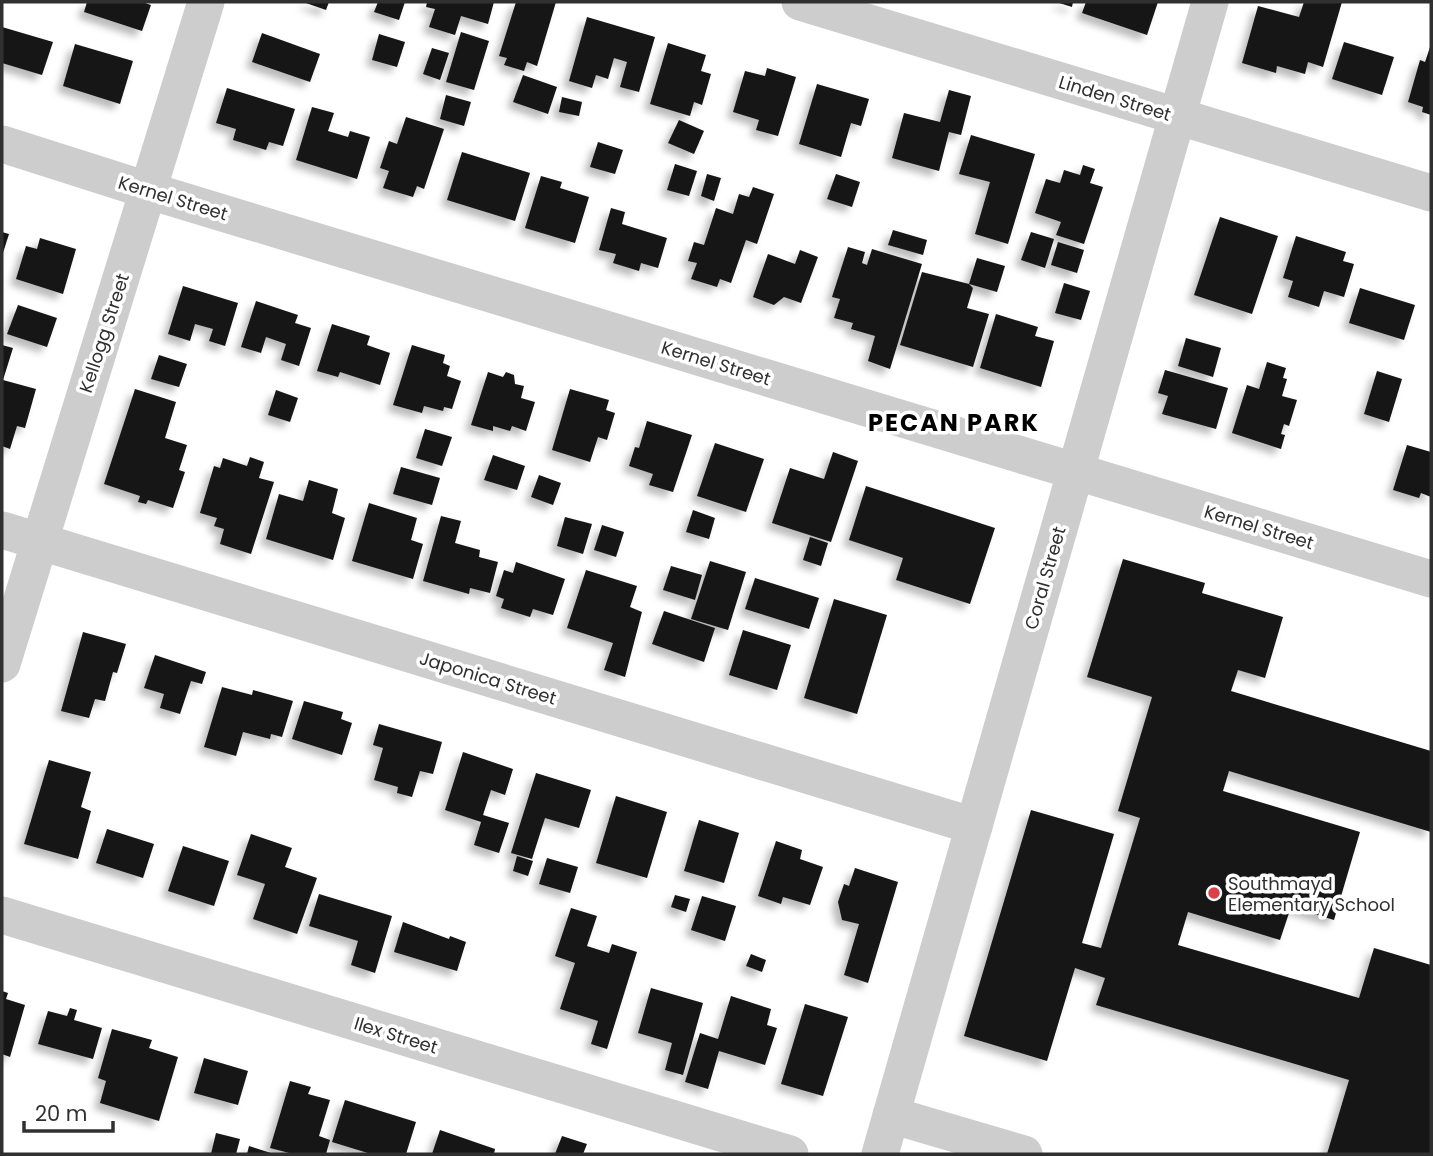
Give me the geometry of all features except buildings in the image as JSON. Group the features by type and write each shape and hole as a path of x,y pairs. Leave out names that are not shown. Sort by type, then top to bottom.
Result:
{"street":[{"name":"Kellogg Street","path":"2,664 206,2"},
{"name":"Linden Street","path":"800,2 1431,193"},
{"name":"Coral Street","path":"880,1154 1210,2"},
{"name":"Kernel Street","path":"2,144 149,191 1431,579"},
{"name":"Japonica Street","path":"2,530 974,826"},
{"name":"Ilex Street","path":"2,915 790,1154"},
{"path":"891,1115 1024,1154"}],"place":[{"name":"Southmayd Elementary School","path":"1214,893"}],"district":[{"name":"PECAN PARK","path":"954,422"}]}
